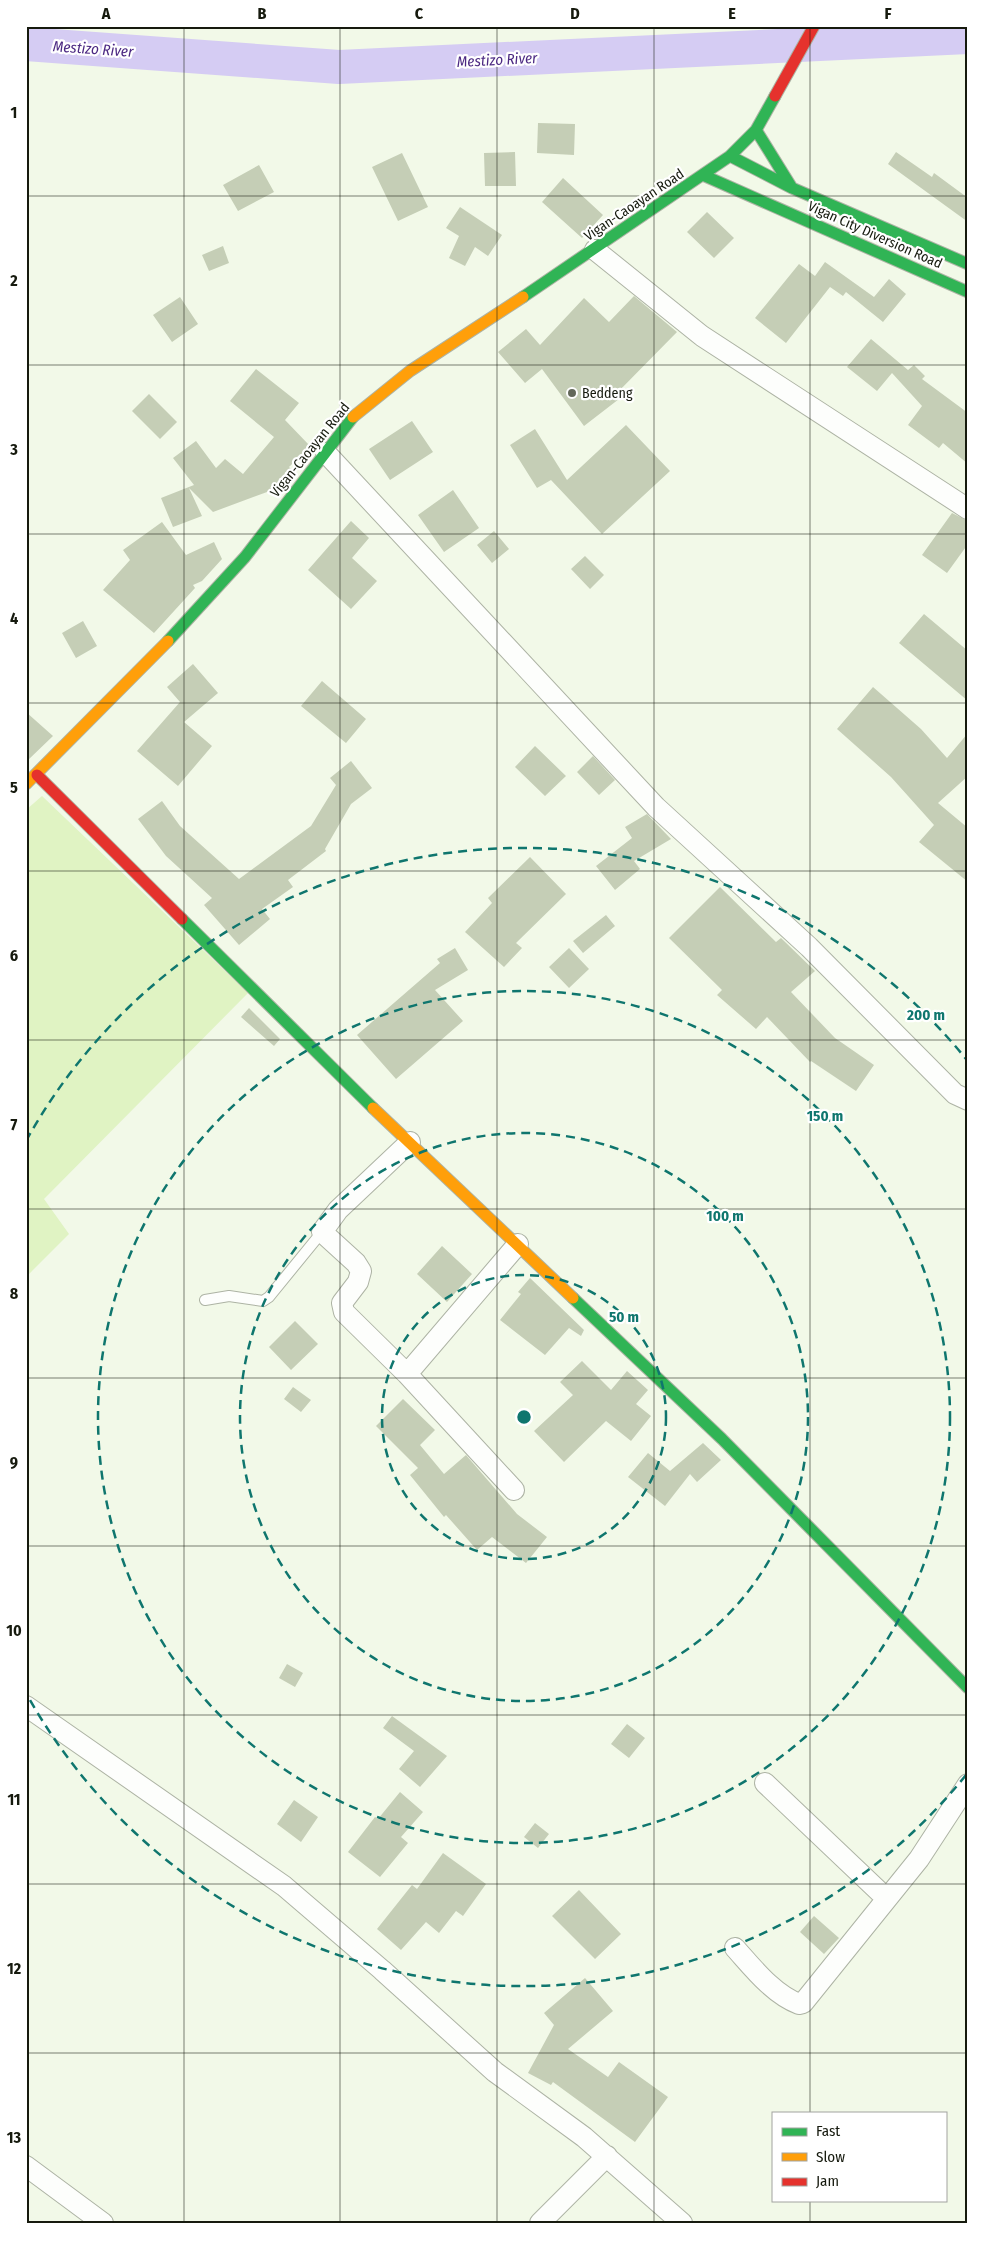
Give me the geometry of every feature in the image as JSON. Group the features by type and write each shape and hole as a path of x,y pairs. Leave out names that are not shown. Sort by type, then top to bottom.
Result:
{"main road":[{"name":"Vigan-Caoayan Road","path":"26,784 140,671 245,557 353,416 410,371 595,250 705,176 730,156 759,126 814,26"},
{"path":"759,126 792,188"},
{"name":"Vigan City Diversion Road","path":"730,156 792,188 968,264"},
{"name":"Vigan City Diversion Road","path":"705,176 968,292"},
{"path":"682,191 699,194"},
{"name":"Vigan City Diversion Road","path":"726,198 771,205"},
{"path":"37,775 410,1142 722,1439 968,1688"}],"street":[{"path":"595,250 702,336 968,509"},
{"path":"326,453 656,807 809,947 955,1094 968,1100"},
{"path":"410,1142 338,1210 322,1232 356,1263 361,1271 358,1282 342,1303 344,1312 407,1374 514,1490"},
{"path":"407,1374 518,1244"},
{"path":"26,1706 284,1886 382,1970 495,2072 607,2156 682,2223"},
{"path":"766,1783 886,1898"},
{"path":"735,1948 758,1974 784,1996 798,2004 804,2002 934,1837 968,1784"},
{"path":"540,2223 607,2156"},
{"path":"26,2166 103,2223"}],"lane":[{"path":"205,1300 229,1296 263,1301 269,1297 322,1232"}],"green space":[{"path":"42,796 248,993 44,1199 69,1234 26,1277 26,810"}],"building":[{"path":"538,123 575,124 574,155 537,153"},
{"path":"515,152 516,186 485,186 484,153"},
{"path":"896,152 932,177 934,173 968,198 968,222 888,164"},
{"path":"402,153 428,207 398,221 372,167"},
{"path":"259,165 274,192 238,211 223,185"},
{"path":"563,178 603,215 582,238 542,202"},
{"path":"460,207 502,235 488,256 475,247 465,266 449,258 459,236 446,228"},
{"path":"707,212 734,238 714,258 687,232"},
{"path":"223,246 229,263 209,271 202,255"},
{"path":"825,262 874,297 889,279 906,294 883,322 846,292 843,296 830,287 786,343 755,318 799,264 815,276"},
{"path":"634,296 677,332 615,395 619,399 584,426 542,369 525,383 498,352 526,329 540,345 584,298 609,322"},
{"path":"180,297 198,324 172,342 153,315"},
{"path":"871,339 908,370 914,365 925,376 922,379 968,413 968,464 943,443 939,448 908,425 922,406 892,373 877,391 847,367"},
{"path":"256,369 299,403 285,420 310,446 289,467 292,470 278,488 213,512 189,488 202,516 173,527 161,498 194,485 173,458 196,441 216,468 225,459 243,474 274,437 230,401"},
{"path":"149,394 177,422 160,439 132,411"},
{"path":"412,421 433,452 390,480 369,449"},
{"path":"626,425 670,471 602,534 551,480 537,488 510,445 535,429 567,480"},
{"path":"453,490 479,528 444,552 418,515"},
{"path":"952,513 968,521 968,544 947,573 922,555"},
{"path":"351,521 369,538 352,558 377,581 351,609 308,570"},
{"path":"162,522 186,555 214,542 222,559 202,581 193,585 195,588 154,633 103,590 130,560 123,550"},
{"path":"494,531 509,549 492,563 477,545"},
{"path":"585,556 604,575 590,589 571,569"},
{"path":"924,614 968,651 968,701 899,643"},
{"path":"83,621 97,646 76,658 62,633"},
{"path":"193,664 218,693 184,722 212,746 178,786 137,751 180,702 167,687"},
{"path":"322,681 366,719 346,743 301,706"},
{"path":"873,687 921,729 947,758 968,733 968,776 938,803 968,828 968,882 919,842 934,825 891,777 837,729"},
{"path":"26,712 53,736 27,761 26,761"},
{"path":"535,746 566,776 545,796 515,767"},
{"path":"593,756 615,780 599,795 577,772"},
{"path":"351,761 372,788 351,804 325,849 326,851 288,880 293,887 262,909 270,919 239,945 204,905 212,898 166,856 138,819 162,801 180,826 239,879 311,826 336,785 330,778"},
{"path":"647,814 671,839 634,861 640,869 615,890 596,866 632,838 625,827"},
{"path":"530,857 566,894 516,943 522,948 504,967 465,932 492,903 488,898"},
{"path":"720,887 776,942 781,938 815,971 791,992 835,1038 874,1065 856,1091 810,1062 767,1017 756,1029 717,995 722,990 669,938"},
{"path":"606,915 615,926 583,953 573,941"},
{"path":"455,948 468,970 435,990 463,1021 396,1079 357,1035 440,963 437,959"},
{"path":"569,948 589,969 569,988 549,967"},
{"path":"249,1008 280,1039 274,1046 241,1017"},
{"path":"442,1246 472,1274 447,1302 417,1274"},
{"path":"530,1278 584,1330 581,1336 569,1328 545,1355 500,1320 521,1294 518,1292"},
{"path":"295,1321 318,1344 291,1370 269,1347"},
{"path":"582,1361 611,1390 627,1371 648,1390 636,1404 651,1416 631,1441 606,1421 564,1462 534,1431 573,1395 560,1382"},
{"path":"293,1387 311,1400 301,1412 284,1399"},
{"path":"403,1399 435,1430 420,1445 444,1474 466,1455 517,1514 547,1537 526,1563 492,1537 477,1550 446,1515 444,1517 410,1475 418,1468 376,1426"},
{"path":"703,1443 721,1460 697,1482 690,1474 665,1506 628,1477 648,1453 670,1471"},
{"path":"287,1664 303,1673 295,1687 279,1678"},
{"path":"392,1716 447,1756 420,1787 399,1769 414,1751 383,1728"},
{"path":"627,1724 645,1738 629,1758 611,1744"},
{"path":"400,1792 423,1812 401,1837 408,1843 380,1877 348,1852 375,1817 378,1819"},
{"path":"294,1800 318,1817 301,1842 277,1824"},
{"path":"535,1823 549,1834 538,1848 524,1837"},
{"path":"443,1853 486,1884 463,1916 456,1911 439,1933 426,1922 401,1950 377,1929 412,1885 417,1889"},
{"path":"579,1890 621,1934 595,1959 552,1916"},
{"path":"814,1916 839,1938 824,1954 800,1932"},
{"path":"585,1978 613,2011 568,2049 608,2077 619,2062 668,2097 635,2142 553,2082 551,2085 528,2073 554,2025 544,2013"}],"waterway":[{"name":"Mestizo River","path":"26,44 339,67 968,37"}],"traffic: fast":[{"path":"523,297 730,156 756,130 775,96"},
{"path":"756,130 792,188"},
{"path":"730,156 792,188 968,264"},
{"path":"705,176 968,292"},
{"path":"168,641 245,557 353,417"},
{"path":"182,919 373,1108"},
{"path":"573,1298 722,1439 968,1688"}],"traffic: slow":[{"path":"353,417 410,371 523,297"},
{"path":"26,784 168,641"},
{"path":"373,1108 573,1298"}],"traffic: jam":[{"path":"775,96 814,26"},
{"path":"37,775 182,919"}],"place":[{"name":"Beddeng","path":"572,393"}]}
